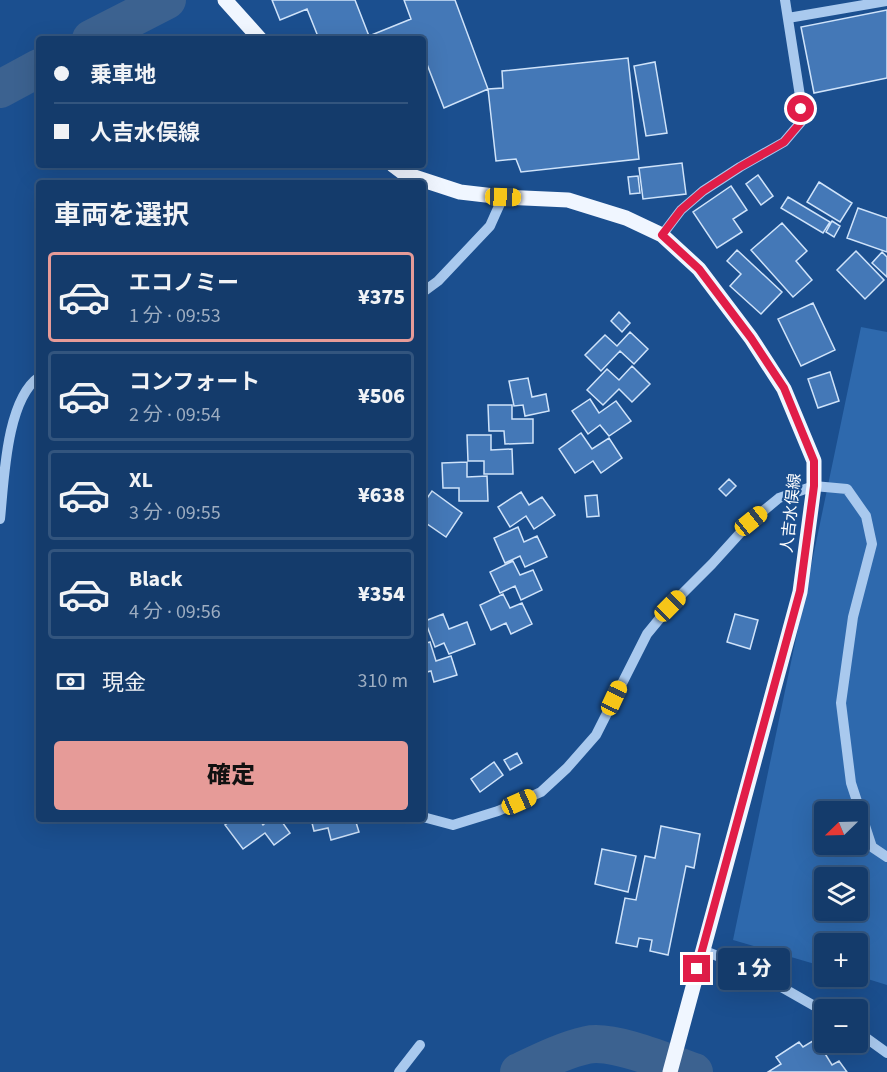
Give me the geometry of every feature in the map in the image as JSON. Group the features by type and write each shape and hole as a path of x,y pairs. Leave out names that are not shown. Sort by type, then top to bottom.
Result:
{"main road":[{"path":"225,0 257,36"},
{"name":"人吉水俣線","path":"397,168 405,174 423,180"},
{"name":"人吉水俣線","path":"426,181 460,192 503,197 568,200 626,218 662,235 699,269 751,338 784,388 814,461 814,486 800,591 670,1072"}],"street":[{"path":"662,235 681,210 703,191 784,142 801,122 800,96 785,0"},
{"path":"788,18 887,1"},
{"path":"426,290 438,281 490,226 503,197"},
{"path":"0,519 9,436 22,396 36,380"},
{"path":"426,818 453,825 498,811 541,792 567,768 596,735 647,634 670,606 751,521 779,498 814,486 847,489 866,516 872,544 853,617 842,703 851,783 872,847 887,857"},
{"path":"702,950 746,967 814,1006"},
{"path":"868,1039 887,1053"},
{"path":"399,1072 420,1045"}],"shaded area":[{"path":"861,327 887,332 887,985 868,979 868,933 814,933 814,964 733,940"}],"building":[{"path":"272,0 355,0 369,36 318,36 307,9 280,20"},
{"path":"404,0 455,0 488,89 444,108 426,62 426,36 369,36 411,19"},
{"path":"887,10 887,78 814,93 801,27"},
{"path":"628,58 639,159 521,172 516,159 496,161 488,89 503,88 502,71"},
{"path":"655,62 667,133 646,136 634,66"},
{"path":"682,163 686,194 643,199 639,168"},
{"path":"758,175 773,196 761,205 746,184"},
{"path":"638,176 640,193 630,194 628,177"},
{"path":"819,182 852,203 840,222 807,202"},
{"path":"731,186 747,210 733,219 742,232 717,248 693,212"},
{"path":"788,197 830,222 823,233 781,208"},
{"path":"858,208 887,218 887,252 847,238"},
{"path":"832,221 840,226 834,237 826,232"},
{"path":"782,223 807,251 796,261 812,280 793,297 751,250"},
{"path":"737,250 782,292 761,314 730,286 741,274 727,261"},
{"path":"856,251 884,280 865,299 837,270"},
{"path":"882,252 887,257 887,277 872,263"},
{"path":"813,303 835,350 801,366 778,319"},
{"path":"619,312 630,323 622,332 611,321"},
{"path":"630,332 648,349 634,364 620,351 601,371 585,355 605,335 617,346"},
{"path":"632,366 650,384 632,402 619,389 603,405 587,390 607,369 619,380"},
{"path":"830,372 839,401 818,408 808,379"},
{"path":"528,378 532,397 546,394 549,411 525,416 523,405 514,406 509,381"},
{"path":"590,399 599,413 616,401 631,421 609,436 600,425 588,434 572,411"},
{"path":"488,405 512,405 512,419 533,419 533,443 505,444 504,431 489,431"},
{"path":"581,433 592,449 609,438 622,458 601,473 593,461 575,473 559,449"},
{"path":"467,435 491,435 491,450 512,449 513,474 484,474 484,461 468,461"},
{"path":"467,462 467,477 487,476 488,501 459,501 459,488 443,488 442,463"},
{"path":"729,479 736,486 726,496 719,489"},
{"path":"432,491 462,513 446,537 426,523 426,500"},
{"path":"521,492 529,505 542,497 555,515 534,529 526,516 510,527 498,507"},
{"path":"597,495 599,516 587,517 585,496"},
{"path":"518,527 524,542 537,536 547,557 525,567 520,556 505,563 494,538"},
{"path":"513,561 520,575 533,570 542,590 521,600 515,586 500,593 490,572"},
{"path":"503,594 510,608 522,603 532,624 511,634 506,623 491,630 480,605"},
{"path":"443,614 449,629 467,622 475,644 449,654 444,643 435,647 426,621"},
{"path":"735,614 758,620 750,649 727,642"},
{"path":"430,642 436,661 451,656 457,675 434,682 431,671 426,672 426,643"},
{"path":"517,753 522,763 510,770 504,760"},
{"path":"494,762 503,775 480,792 471,779"},
{"path":"229,822 261,822 263,825 266,822 282,822 290,833 274,845 265,833 243,849 225,825"},
{"path":"312,822 356,822 359,832 331,840 328,828 314,831"},
{"path":"661,826 700,834 694,868 686,866 668,955 650,951 652,940 639,938 637,947 616,943 625,898 636,900 645,856 655,858"},
{"path":"602,849 636,856 628,892 595,884"},
{"path":"814,1040 814,1053 825,1053 832,1065 839,1061 847,1072 768,1072 781,1064 776,1057 799,1042 803,1047"}],"waterway":[{"path":"97,36 167,0"},
{"path":"0,89 36,70"},
{"path":"519,1072 570,1050 598,1044 640,1053 694,1072"}],"route":[{"path":"697,969 800,591 814,486 814,461 784,388 751,338 699,269 662,235 681,210 703,191 784,142 801,122 801,109"}]}
